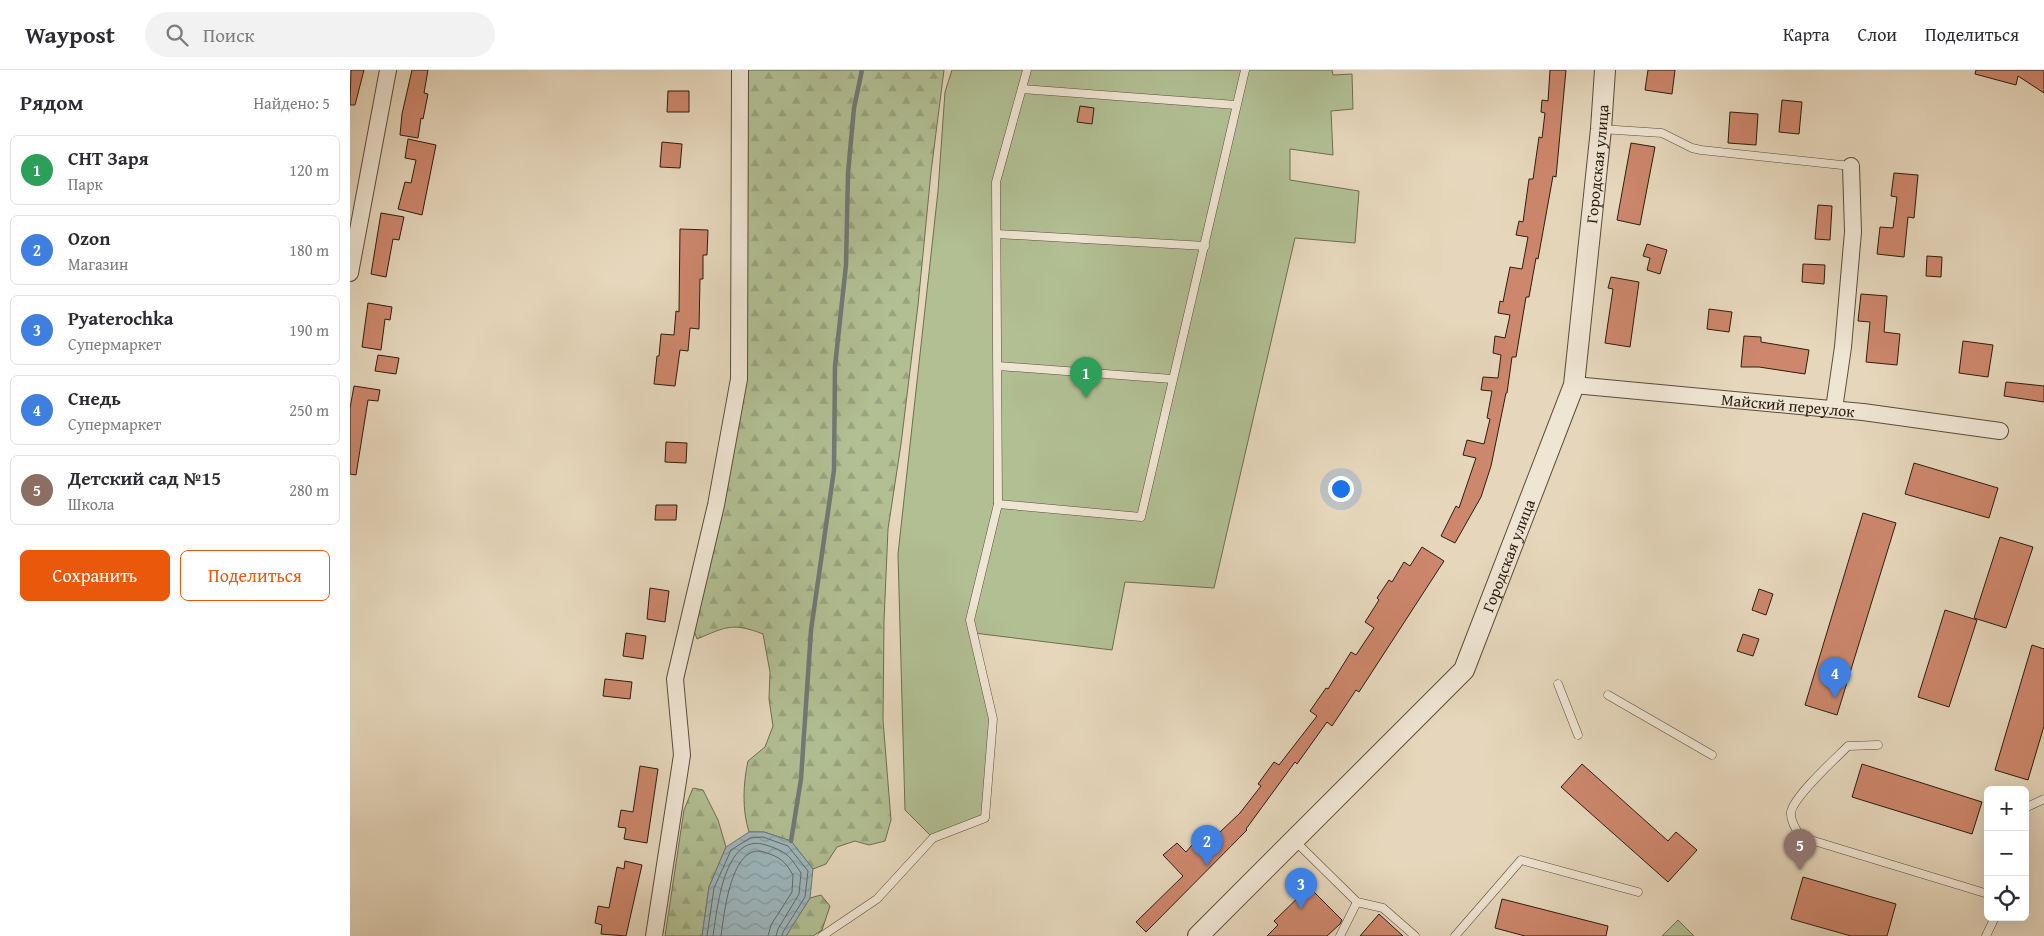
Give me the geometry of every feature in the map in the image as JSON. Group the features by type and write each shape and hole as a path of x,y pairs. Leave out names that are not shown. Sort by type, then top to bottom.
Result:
{"street":[{"path":"350,273 388,70"},
{"path":"654,936 682,755 675,679 716,504 739,379 740,70"},
{"name":"Городская улица","path":"1198,936 1464,670 1574,385 1601,129 1605,70"},
{"path":"1834,409 1843,347 1853,232 1851,166"},
{"name":"Майский переулок","path":"1574,385 1834,409 2000,431"}],"lane":[{"path":"822,936 877,899 933,838 985,818 993,719 970,620 998,504 996,182 1028,70"},
{"path":"998,504 1141,517 1245,70"},
{"path":"1022,89 1236,105"},
{"path":"1601,129 1662,133 1692,148 1701,150 1851,166"},
{"path":"997,234 1205,246"},
{"path":"998,366 1172,379"},
{"path":"1558,684 1578,735"},
{"path":"1608,695 1712,755"},
{"path":"1878,745 1848,746 1800,797 1791,812 1793,825 1801,837 1984,893"},
{"path":"2029,806 2044,799"},
{"path":"1294,840 1357,902 1383,908 1415,936"},
{"path":"1455,936 1521,860 1638,892"},
{"path":"1340,936 1357,902"},
{"path":"1986,936 1993,921"}],"green space":[{"path":"747,70 944,70 931,172 918,305 901,444 888,529 884,621 883,720 891,820 885,841 869,845 855,841 837,847 826,864 813,869 791,841 764,832 749,832 745,815 745,779 748,761 765,747 773,726 769,699 770,672 763,634 736,627 715,631 697,639 693,628 746,379"},
{"path":"952,70 1332,70 1333,75 1352,74 1353,109 1331,111 1333,155 1290,149 1290,180 1359,191 1355,243 1295,238 1214,588 1125,582 1112,650 974,633 993,719 985,818 933,838 905,810 898,554 938,191 945,92"},
{"path":"693,788 703,790 718,820 726,847 709,887 702,936 665,936 684,810"},
{"path":"821,895 830,906 822,930 813,936 786,936 810,898"},
{"path":"1678,920 1694,936 1662,936"}],"water":[{"path":"749,832 764,832 791,841 813,869 810,898 786,936 702,936 709,887 726,847"}],"building":[{"path":"351,70 364,70 355,105 350,105"},
{"path":"412,70 428,70 424,93 428,94 423,119 421,118 418,138 400,135 402,114"},
{"path":"1550,70 1566,70 1556,177 1553,176 1538,259 1536,258 1529,297 1526,297 1516,357 1512,357 1507,393 1491,466 1481,497 1455,543 1441,536 1456,506 1459,508 1476,458 1463,455 1467,440 1484,444 1490,419 1487,418 1492,391 1481,390 1483,377 1498,378 1501,355 1493,353 1495,336 1505,338 1510,315 1498,313 1500,301 1503,302 1510,267 1522,269 1528,237 1516,235 1519,221 1523,222 1529,179 1533,179 1539,137 1542,138 1545,113 1541,112 1542,100 1548,101"},
{"path":"1648,70 1675,70 1672,94 1645,90"},
{"path":"1976,70 2044,70 2044,93 2018,76 2016,85 1975,74"},
{"path":"668,91 689,91 689,112 667,112"},
{"path":"1782,100 1802,102 1799,134 1779,132"},
{"path":"1080,106 1094,108 1092,124 1077,122"},
{"path":"1730,112 1758,114 1756,145 1728,143"},
{"path":"408,139 436,145 422,215 398,209 405,182 411,183 416,160 405,158"},
{"path":"662,142 682,144 680,168 660,167"},
{"path":"1631,143 1655,147 1640,225 1617,220"},
{"path":"1894,173 1918,175 1914,218 1908,217 1904,257 1877,254 1880,227 1893,228 1897,197 1891,196"},
{"path":"1818,205 1832,206 1830,240 1815,239"},
{"path":"381,213 404,217 399,240 393,239 386,277 371,274"},
{"path":"680,229 708,230 707,255 703,255 703,279 700,279 699,329 690,328 688,351 680,350 675,386 654,384 661,334 674,335 676,311 679,312"},
{"path":"1647,244 1667,250 1660,274 1647,270 1650,258 1643,256"},
{"path":"1927,256 1942,257 1941,277 1926,276"},
{"path":"1803,264 1825,265 1824,284 1802,282"},
{"path":"1611,277 1639,282 1630,347 1605,343 1613,289 1608,288"},
{"path":"1861,294 1887,296 1884,332 1900,334 1897,365 1866,362 1870,322 1858,321"},
{"path":"368,303 392,307 390,320 385,319 381,350 362,347"},
{"path":"1709,309 1732,312 1729,332 1707,329"},
{"path":"1744,336 1761,337 1761,342 1809,350 1805,374 1759,367 1741,367"},
{"path":"1963,341 1993,345 1988,377 1959,373"},
{"path":"378,355 399,358 396,374 375,371"},
{"path":"2006,382 2044,386 2044,402 2004,396"},
{"path":"354,386 380,390 378,401 368,400 356,475 350,474 350,408"},
{"path":"666,442 687,443 686,463 665,462"},
{"path":"1914,463 1998,488 1989,518 1905,494"},
{"path":"656,505 677,505 676,520 655,520"},
{"path":"1863,513 1896,523 1837,715 1805,705"},
{"path":"2000,537 2033,547 2006,628 1974,618"},
{"path":"1422,547 1444,561 1359,692 1356,690 1332,726 1327,722 1297,764 1295,762 1247,830 1146,932 1136,922 1183,876 1163,855 1177,843 1186,852 1192,845 1199,852 1240,813 1261,786 1258,784 1274,762 1279,765 1317,716 1310,711 1326,688 1328,689 1351,652 1356,655 1374,628 1365,622 1379,600 1377,598 1389,580 1392,582 1404,562 1410,566"},
{"path":"650,588 669,591 665,622 647,619"},
{"path":"1759,589 1773,594 1766,615 1752,610"},
{"path":"1945,610 1977,620 1949,707 1918,697"},
{"path":"626,633 646,636 643,659 623,656"},
{"path":"1743,634 1759,639 1753,656 1737,651"},
{"path":"2032,645 2044,649 2044,726 2028,780 1995,770"},
{"path":"605,679 632,682 630,699 603,696"},
{"path":"1582,764 1668,841 1676,832 1697,850 1668,882 1561,787"},
{"path":"1862,764 1982,802 1972,834 1852,797"},
{"path":"640,766 658,769 647,843 624,839 626,828 618,827 621,810 633,812"},
{"path":"625,861 642,865 626,936 601,934 602,925 595,923 598,906 609,908 617,867 624,869"},
{"path":"1803,877 1896,904 1887,936 1851,936 1791,919"},
{"path":"1309,887 1342,920 1340,924 1327,936 1267,936 1278,925 1274,921"},
{"path":"1502,899 1608,926 1606,936 1525,936 1495,928"},
{"path":"1379,914 1403,936 1360,936"}],"waterway":[{"path":"791,841 801,779 811,630 834,470 835,366 846,265 848,173 854,108 862,70"}],"place":[{"name":"СНТ Заря","path":"1086,398"},
{"name":"Снедь","path":"1835,698"},
{"name":"Ozon","path":"1207,866"},
{"name":"Детский сад №15","path":"1800,870"},
{"name":"Pyaterochka","path":"1301,909"}]}
